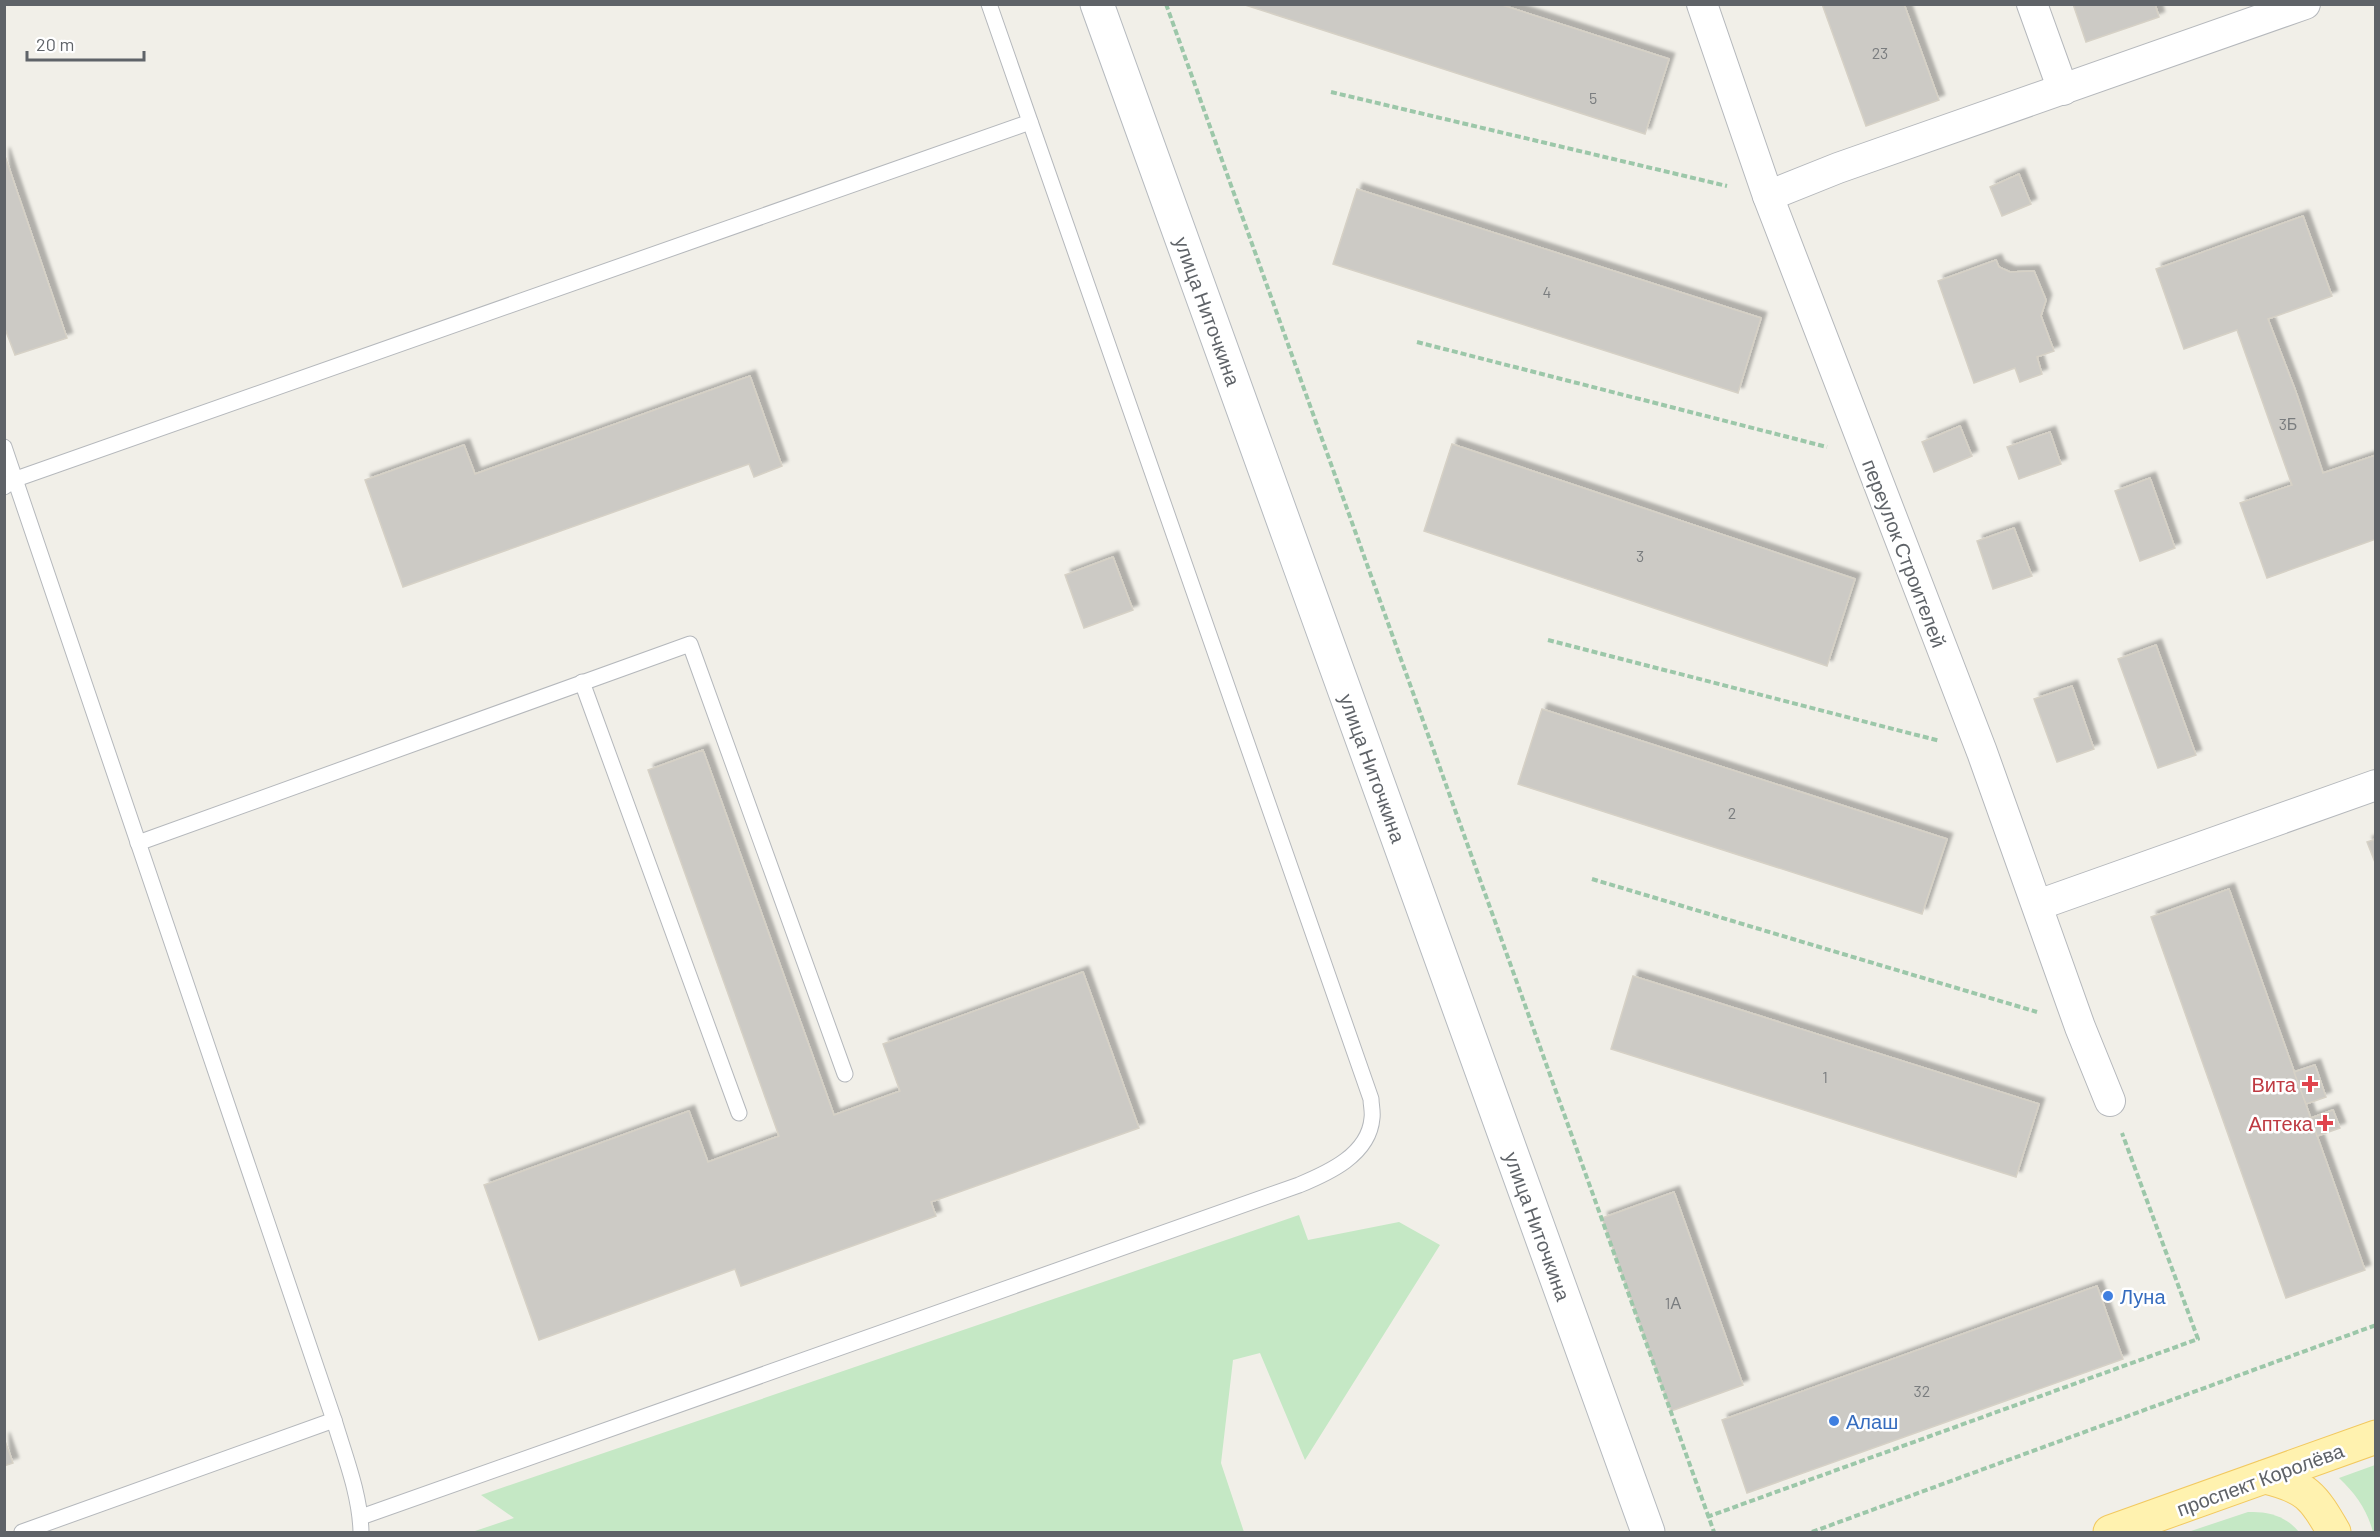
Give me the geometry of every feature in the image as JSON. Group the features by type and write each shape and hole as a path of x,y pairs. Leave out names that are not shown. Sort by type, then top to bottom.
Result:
{"main road":[{"name":"проспект Королёва","path":"2110,1533 2376,1437"},
{"path":"2265,1477 2290,1483 2316,1501 2334,1533"}],"street":[{"name":"улица Ниточкина","path":"1097,4 1648,1533"},
{"name":"переулок Строителей","path":"1702,4 1768,195 1982,752 2080,1027 2110,1101"},
{"path":"2032,4 2063,90"},
{"path":"1768,195 2290,7"},
{"path":"2038,905 2376,785"}],"lane":[{"path":"4,447 10,483 138,843 334,1420 354,1484 361,1525 1328,1173 1350,1158 1364,1141 1372,1119 1371,1099 989,4"},
{"path":"10,483 1030,122"},
{"path":"138,843 690,644 845,1074"},
{"path":"582,682 739,1113"},
{"path":"22,1533 334,1420"}],"path":[{"path":"1166,4 1714,1533"},
{"path":"1331,92 1768,195"},
{"path":"1417,342 1836,449"},
{"path":"1548,640 1982,752"},
{"path":"1592,879 2024,1007 2080,1027"},
{"path":"1707,1517 2198,1340 2110,1101"},
{"path":"1812,1533 2376,1325"}],"green space":[{"path":"1299,1215 1308,1240 1399,1222 1440,1245 1305,1460 1260,1353 1233,1360 1221,1463 1244,1532 472,1532 514,1518 481,1495"},
{"path":"2375,1465 2376,1532 2373,1532 2360,1503 2339,1478"},
{"path":"2248,1512 2263,1512 2282,1518 2299,1532 2188,1532"}],"building":[{"path":"1242,4 1499,4 1669,59 1645,134"},
{"path":"1822,4 1904,4 1939,100 1866,126"},
{"path":"2073,4 2155,4 2159,17 2086,42"},
{"path":"4,153 67,338 15,355 4,326"},
{"path":"2019,174 2031,204 2002,216 1990,187"},
{"path":"1357,189 1761,318 1738,393 1333,264"},
{"path":"2303,216 2332,296 2268,319 2296,392 2323,473 2376,455 2376,539 2267,578 2240,503 2292,485 2237,330 2184,349 2156,269"},
{"path":"1996,260 1999,267 2010,272 2034,271 2046,300 2041,316 2054,351 2037,357 2042,374 2020,382 2015,368 1974,383 1938,281"},
{"path":"750,376 782,466 754,477 749,464 403,587 365,480 464,445 475,474"},
{"path":"1960,426 1972,456 1934,472 1922,442"},
{"path":"2050,432 2061,464 2019,479 2007,447"},
{"path":"1452,444 1855,579 1827,666 1424,531"},
{"path":"2150,478 2175,548 2140,561 2115,491"},
{"path":"2014,528 2032,576 1993,589 1977,541"},
{"path":"1113,557 1133,610 1084,628 1065,575"},
{"path":"2156,645 2196,755 2158,768 2118,659"},
{"path":"2072,686 2094,749 2057,762 2034,699"},
{"path":"1542,709 1947,839 1922,914 1518,784"},
{"path":"703,750 834,1115 900,1091 883,1044 1083,972 1139,1128 931,1202 936,1216 741,1286 735,1269 539,1340 484,1185 689,1111 708,1162 779,1136 648,770"},
{"path":"2376,839 2376,865 2367,842"},
{"path":"2229,889 2365,1270 2286,1298 2151,917"},
{"path":"1633,976 2039,1104 2016,1177 1611,1049"},
{"name":"Вита","path":"2315,1065 2326,1097 2306,1104 2294,1072"},
{"name":"Аптека","path":"2333,1110 2340,1128 2317,1136 2311,1118"},
{"path":"1674,1192 1743,1385 1671,1411 1602,1218"},
{"path":"2097,1286 2123,1359 1747,1493 1722,1420"},
{"path":"4,1438 13,1463 4,1466"}],"place":[{"name":"Вита","path":"2310,1084"},
{"name":"Аптека","path":"2325,1123"},
{"name":"Луна","path":"2108,1296"},
{"name":"Алаш","path":"1834,1421"}]}
